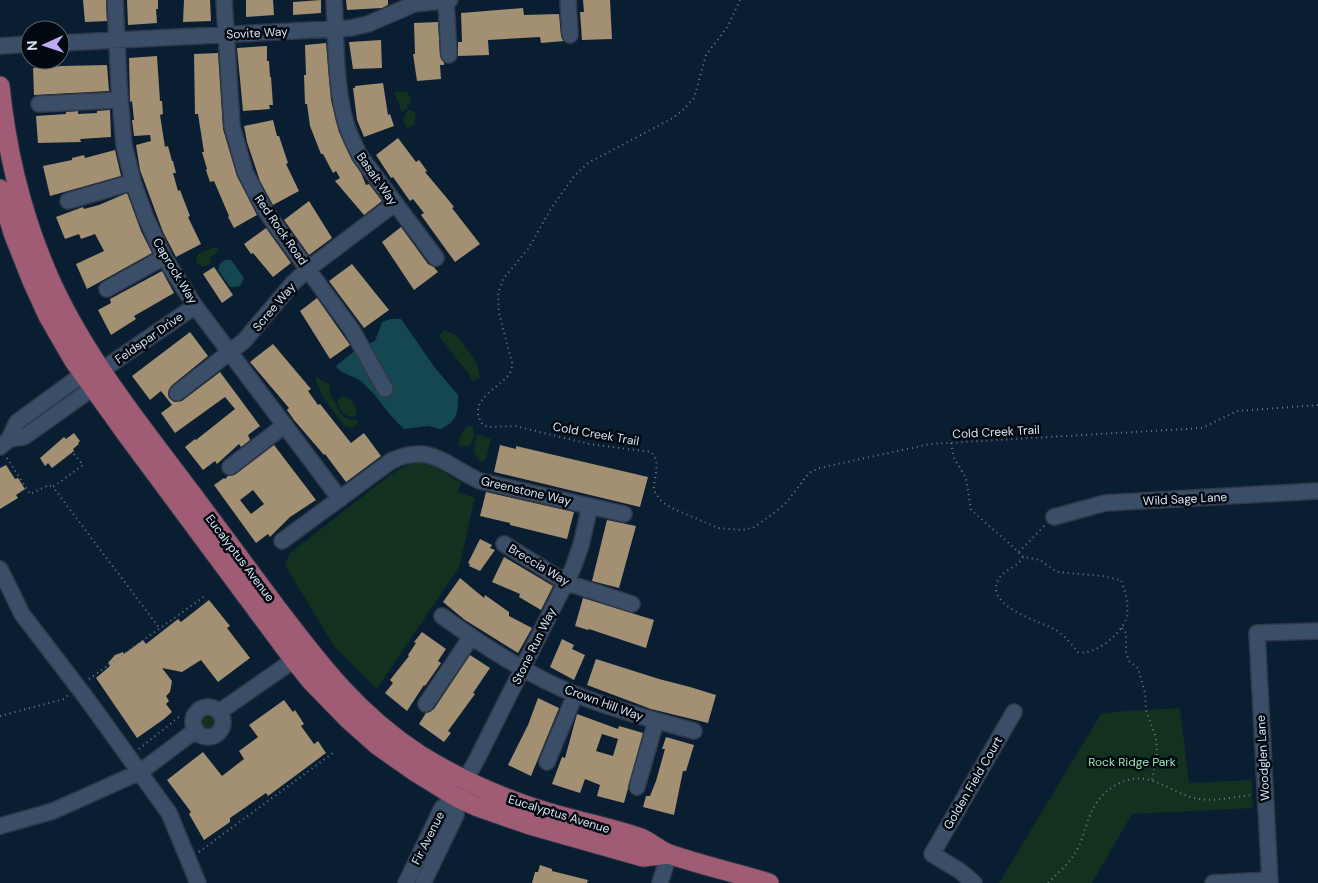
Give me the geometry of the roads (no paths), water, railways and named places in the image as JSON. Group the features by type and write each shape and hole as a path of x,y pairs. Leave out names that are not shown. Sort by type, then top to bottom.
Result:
{"main road":[{"name":"Eucalyptus Avenue","path":"0,86 4,124 22,202 44,264 71,320 102,370 154,443 337,684 366,713 420,755 466,780 523,804 643,839 668,854 769,883"},
{"path":"0,128 9,147"},
{"name":"Eucalyptus Avenue","path":"0,189 13,233 48,316 88,381 294,660 311,681 349,720 377,745 414,771 456,797 478,807 530,825 643,857 668,854"},
{"path":"294,660 306,661 337,696 366,713"}],"street":[{"name":"Caprock Way","path":"115,0 124,145 133,182 146,218 164,256 195,306 231,351 340,499"},
{"name":"Red Rock Road","path":"224,0 232,126 243,166 261,204 352,330 385,389"},
{"name":"Basalt Way","path":"334,0 340,90 343,113 348,128 360,156 436,258"},
{"path":"446,0 449,55"},
{"name":"Sovite Way","path":"70,42 335,29 364,25 414,4 450,0"},
{"path":"568,0 570,35"},
{"path":"0,46 20,45"},
{"path":"39,104 120,100"},
{"path":"68,201 133,182"},
{"name":"Scree Way","path":"177,393 250,336 293,284 308,269 394,204"},
{"path":"107,289 164,256"},
{"name":"Feldspar Drive","path":"102,370 195,306"},
{"path":"3,444 24,437 102,370"},
{"path":"230,467 285,425"},
{"name":"Greenstone Way","path":"282,542 391,460 402,455 417,453 426,454 444,461 480,481 624,514"},
{"name":"Wild Sage Lane","path":"1054,517 1105,503 1318,491"},
{"name":"Stone Run Way","path":"466,780 572,568 580,546 590,506"},
{"name":"Breccia Way","path":"504,544 565,582 632,604"},
{"path":"0,569 22,614 88,699 169,813 198,883"},
{"name":"Crown Hill Way","path":"442,616 522,669 575,695 694,731"},
{"name":"Woodglen Lane","path":"1270,882 1257,633 1318,631"},
{"path":"426,704 471,637"},
{"path":"219,712 294,660"},
{"path":"547,762 575,695"},
{"path":"211,707 219,712 223,721 221,730 217,734 208,737 199,734 194,720 198,712 211,707"},
{"name":"Golden Field Court","path":"974,883 960,871 932,854 1014,712"},
{"path":"637,787 656,721"},
{"path":"0,826 53,811 136,768 196,730"},
{"name":"Fir Avenue","path":"406,883 442,808 456,797 466,780"},
{"name":"Fir Avenue","path":"423,883 456,815 456,797"},
{"path":"660,883 668,854"},
{"path":"1213,883 1270,882"}],"park label":[{"name":"Rock Ridge Park","path":"1132,762"}]}
